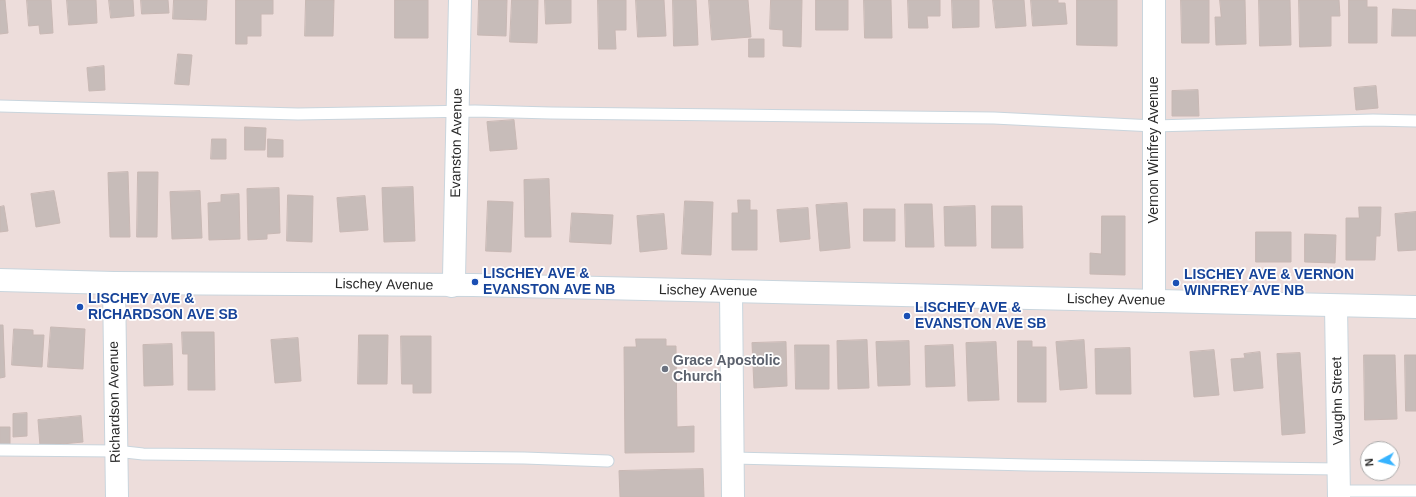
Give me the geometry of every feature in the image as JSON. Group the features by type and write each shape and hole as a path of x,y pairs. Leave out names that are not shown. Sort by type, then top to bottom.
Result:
{"street":[{"name":"Evanston Avenue","path":"452,286 454,277 460,0"},
{"name":"Vernon Winfrey Avenue","path":"1154,0 1154,301"},
{"name":"Lischey Avenue","path":"0,280 731,291 1416,307"},
{"name":"Richardson Avenue","path":"114,282 117,497"},
{"path":"731,291 733,497"},
{"name":"Vaughn Street","path":"1336,306 1339,494"}],"lane":[{"path":"0,106 291,113 474,111 551,114 994,118 1154,126 1373,120 1416,121"},
{"path":"0,450 116,451 143,454 531,458 608,461"},
{"path":"733,458 1029,465 1339,469"},
{"path":"1339,494 1416,491"}],"building":[{"path":"0,0 5,0 8,33 0,34"},
{"path":"27,0 51,0 53,33 40,34 39,25 29,26"},
{"path":"67,0 96,0 97,23 69,25"},
{"path":"109,0 133,0 134,16 111,18"},
{"path":"141,0 168,0 169,13 142,14"},
{"path":"174,0 207,0 206,20 173,19"},
{"path":"236,0 273,0 273,14 261,14 261,36 247,36 247,44 236,44"},
{"path":"306,0 334,0 333,36 305,36"},
{"path":"395,0 428,0 428,38 395,38"},
{"path":"479,0 507,0 506,36 478,35"},
{"path":"512,0 538,0 537,43 510,42"},
{"path":"545,0 571,0 571,23 546,24"},
{"path":"598,0 626,0 626,30 615,30 616,49 599,49"},
{"path":"636,0 664,0 666,36 638,37"},
{"path":"673,0 696,0 698,45 674,46"},
{"path":"709,0 748,0 751,37 712,40"},
{"path":"771,0 802,0 801,47 783,46 783,30 770,29"},
{"path":"816,0 848,0 848,30 816,30"},
{"path":"864,0 891,0 892,38 865,38"},
{"path":"908,0 940,0 940,16 927,16 928,28 909,28"},
{"path":"952,0 979,0 979,27 953,28"},
{"path":"993,0 1024,0 1026,26 996,28"},
{"path":"1031,0 1058,0 1058,3 1065,3 1067,24 1033,26"},
{"path":"1077,0 1117,0 1117,46 1077,45"},
{"path":"1181,0 1209,0 1209,43 1182,43"},
{"path":"1220,0 1245,0 1246,44 1216,45 1215,17 1221,17"},
{"path":"1259,0 1290,0 1291,45 1260,46"},
{"path":"1299,0 1339,0 1340,16 1331,16 1331,46 1300,47"},
{"path":"1349,0 1367,0 1367,7 1377,7 1377,43 1349,43"},
{"path":"1393,9 1416,10 1416,36 1392,36"},
{"path":"749,39 764,39 764,57 749,57"},
{"path":"178,54 192,55 189,85 175,84"},
{"path":"104,66 105,90 89,91 87,68"},
{"path":"1376,86 1378,108 1356,110 1354,88"},
{"path":"1198,90 1199,116 1172,116 1172,91"},
{"path":"514,120 517,149 490,151 487,122"},
{"path":"245,127 266,128 265,150 245,150"},
{"path":"212,139 226,139 226,159 211,159"},
{"path":"268,139 283,140 283,157 268,157"},
{"path":"128,172 130,237 110,237 108,173"},
{"path":"138,172 158,172 157,237 137,237"},
{"path":"549,179 551,237 525,237 524,180"},
{"path":"413,187 415,241 384,242 382,188"},
{"path":"279,188 280,233 267,234 267,239 248,240 247,189"},
{"path":"54,191 60,223 36,227 31,194"},
{"path":"200,191 202,238 172,239 170,192"},
{"path":"239,194 240,239 209,240 208,203 221,202 221,195"},
{"path":"288,195 313,196 312,242 287,241"},
{"path":"365,196 368,230 340,232 337,198"},
{"path":"738,200 750,200 750,210 757,210 757,250 732,250 732,213 738,213"},
{"path":"488,201 513,202 511,252 486,251"},
{"path":"685,201 713,202 711,255 682,254"},
{"path":"847,203 850,248 820,251 816,205"},
{"path":"905,204 932,204 934,247 906,247"},
{"path":"4,206 8,231 0,232 0,207"},
{"path":"975,206 976,246 945,246 944,207"},
{"path":"992,206 1022,206 1023,248 992,248"},
{"path":"1359,207 1381,207 1380,236 1376,236 1375,260 1346,260 1346,218 1359,218"},
{"path":"808,208 810,239 780,242 777,210"},
{"path":"864,209 895,209 895,241 864,241"},
{"path":"1416,212 1416,250 1398,251 1395,214"},
{"path":"572,213 613,215 611,244 570,242"},
{"path":"664,214 667,249 640,252 637,216"},
{"path":"1102,216 1125,216 1125,275 1090,274 1090,253 1101,254"},
{"path":"1256,232 1291,232 1291,262 1256,262"},
{"path":"1305,234 1336,235 1335,263 1305,262"},
{"path":"0,325 3,325 5,377 0,378"},
{"path":"51,327 85,329 83,369 48,367"},
{"path":"14,329 33,330 33,335 44,335 42,367 12,365"},
{"path":"182,332 214,332 215,390 188,390 188,354 183,354"},
{"path":"359,335 388,335 387,384 358,384"},
{"path":"401,336 431,336 431,393 413,393 413,384 402,384"},
{"path":"298,338 301,381 275,383 271,340"},
{"path":"636,339 666,339 666,346 676,346 677,427 694,426 694,452 625,453 624,347 636,347"},
{"path":"867,340 869,388 838,389 837,341"},
{"path":"1084,340 1087,388 1060,390 1056,342"},
{"path":"909,341 910,385 878,386 876,342"},
{"path":"1018,341 1032,341 1032,347 1046,347 1046,402 1018,402"},
{"path":"786,342 787,386 754,388 752,343"},
{"path":"996,342 999,400 968,401 966,343"},
{"path":"172,344 173,385 144,386 143,345"},
{"path":"795,345 829,345 829,389 796,389"},
{"path":"953,345 955,386 926,387 925,346"},
{"path":"1130,348 1131,394 1096,394 1095,349"},
{"path":"1214,350 1219,395 1194,397 1190,352"},
{"path":"1260,352 1263,388 1234,391 1231,359 1245,358 1244,354"},
{"path":"1300,353 1305,433 1282,435 1277,354"},
{"path":"1364,355 1395,355 1397,419 1365,420"},
{"path":"1405,355 1416,355 1416,411 1406,411"},
{"path":"27,413 27,436 13,437 13,414"},
{"path":"81,416 83,442 40,446 38,420"},
{"path":"0,427 10,427 10,445 0,445"},
{"path":"703,469 704,497 620,497 619,471"}],"place":[{"name":"LISCHEY AVE & EVANSTON AVE NB","path":"475,282"},
{"name":"LISCHEY AVE & VERNON WINFREY AVE NB","path":"1176,283"},
{"name":"LISCHEY AVE & RICHARDSON AVE SB","path":"80,307"},
{"name":"LISCHEY AVE & EVANSTON AVE SB","path":"907,316"},
{"name":"Grace Apostolic Church","path":"665,369"}]}
